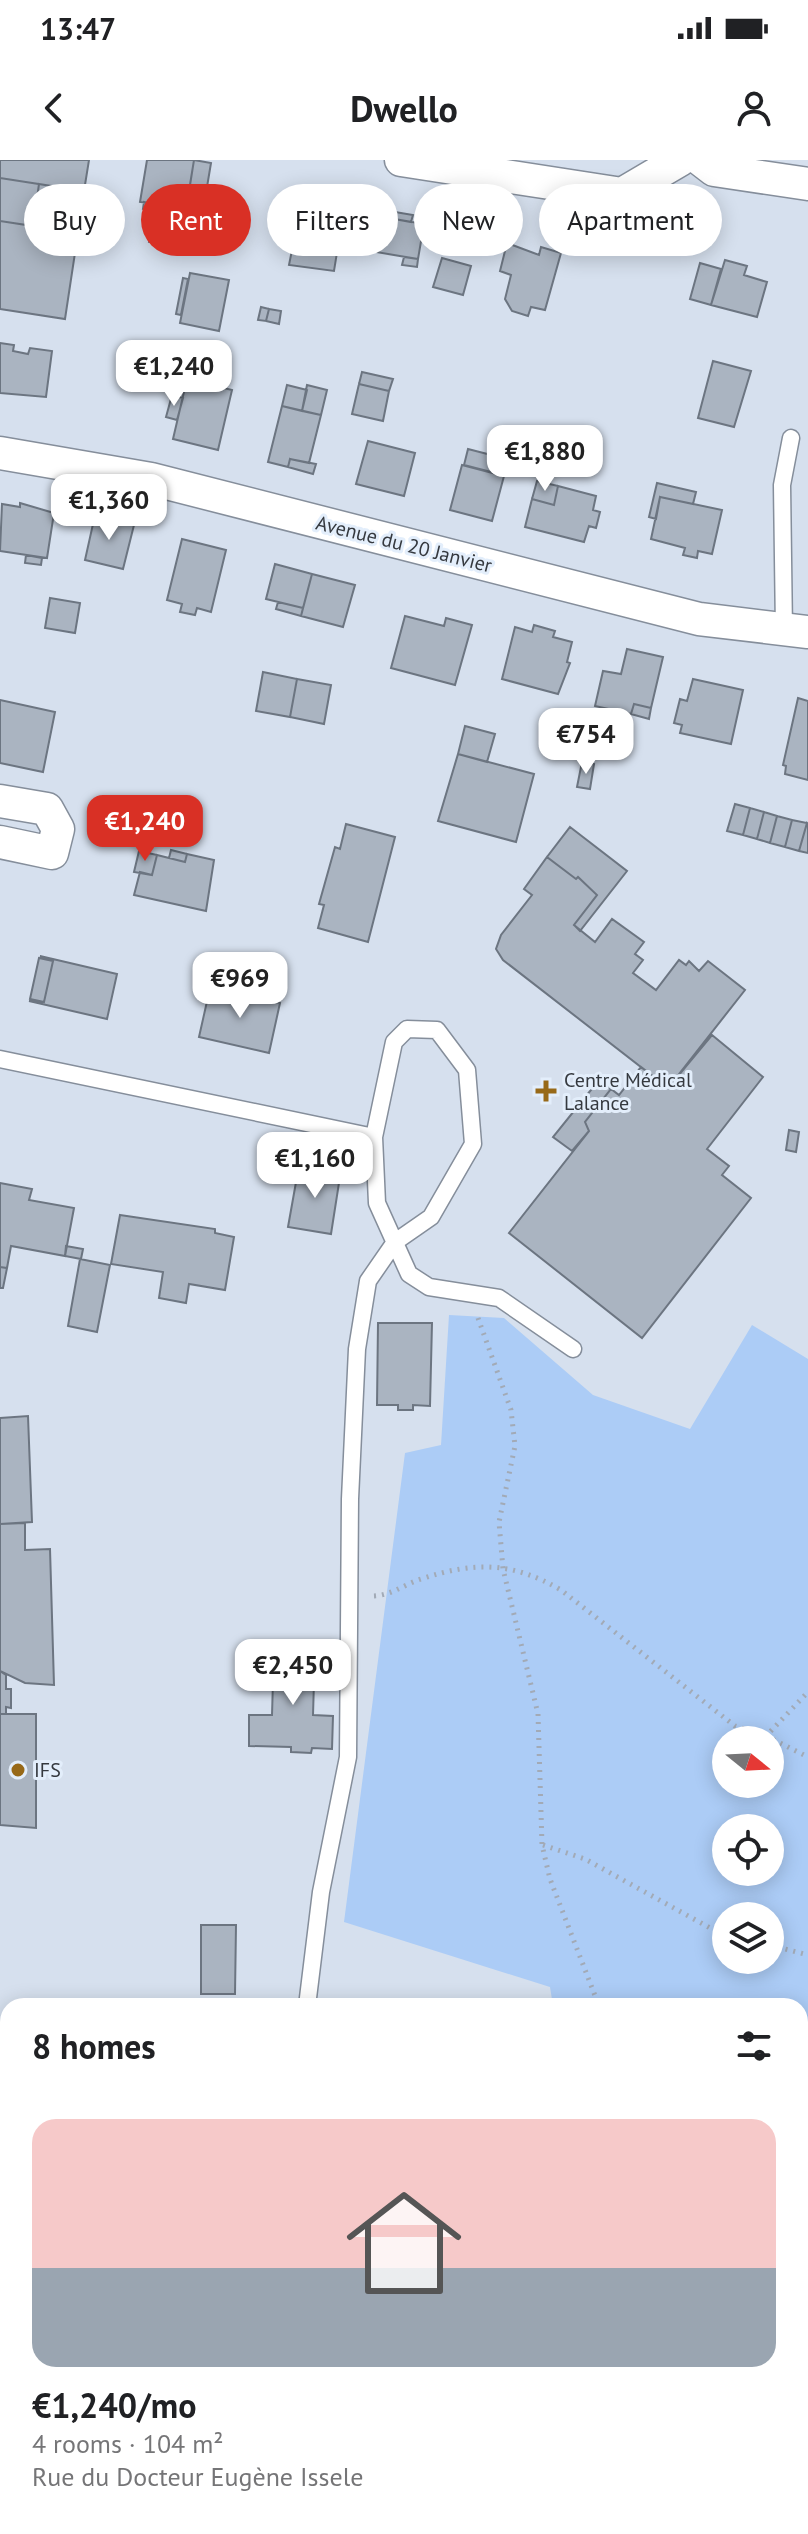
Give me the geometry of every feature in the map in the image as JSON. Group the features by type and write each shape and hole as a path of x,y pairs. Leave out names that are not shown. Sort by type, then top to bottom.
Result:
{"street":[{"path":"401,160 622,194 680,160"},
{"path":"701,160 714,170 808,184"},
{"name":"Avenue du 20 Janvier","path":"0,453 151,479 699,619 796,631"},
{"path":"0,801 47,809 58,829 52,853 0,842"}],"lane":[{"path":"791,438 782,485 796,631"},
{"path":"308,1998 321,1892 348,1757 350,1499 357,1349 368,1281 395,1242 431,1217 473,1144 467,1070 437,1030 407,1029 394,1042 374,1137 377,1203 395,1242 409,1274 429,1287 499,1298 573,1349"},
{"path":"0,1059 374,1137"}],"path":[{"path":"469,1295 511,1410 515,1446 499,1522 503,1569 538,1714 542,1845 550,1879 596,1998"},
{"path":"350,1598 386,1596 419,1579 467,1567 530,1572 561,1590 735,1726"},
{"path":"776,1726 808,1692"},
{"path":"784,1745 808,1757"},
{"path":"542,1845 585,1859 712,1929"},
{"path":"784,1949 808,1955"}],"shaded area":[{"path":"449,1315 504,1318 593,1395 690,1429 752,1325 808,1359 808,1998 552,1998 550,1987 344,1922 405,1453 441,1445"}],"building":[{"path":"0,160 89,160 85,184 39,184 0,178"},
{"path":"147,160 194,160 190,184 143,184"},
{"path":"194,160 211,163 208,184 190,184"},
{"path":"0,178 39,184 24,184 24,225 0,221"},
{"path":"398,212 413,215 411,222 398,220"},
{"path":"398,220 414,222 414,256 419,256 418,259 398,256"},
{"path":"0,221 24,225 24,256 75,256 65,319 0,309"},
{"path":"523,249 539,256 560,256 545,310 531,307 528,316 512,311 505,299 511,275 500,271 504,256 523,256"},
{"path":"291,256 336,256 334,271 289,265"},
{"path":"404,257 418,259 417,267 402,265"},
{"path":"442,258 471,266 463,295 433,287"},
{"path":"725,260 747,266 744,275 767,282 757,317 711,305"},
{"path":"700,263 721,269 711,305 690,299"},
{"path":"190,273 229,280 219,331 180,323"},
{"path":"183,278 188,279 181,315 176,314"},
{"path":"261,307 269,309 266,321 258,320"},
{"path":"269,309 281,311 279,324 266,321"},
{"path":"0,343 14,345 13,351 28,354 30,348 52,351 46,397 0,393"},
{"path":"713,361 751,371 734,427 698,418"},
{"path":"362,372 393,379 389,391 359,384"},
{"path":"187,379 232,390 218,450 173,439"},
{"path":"359,384 389,391 383,421 352,414"},
{"path":"287,385 307,390 302,411 282,406"},
{"path":"307,385 327,390 321,415 302,411"},
{"path":"172,395 183,398 177,420 166,417"},
{"path":"282,406 321,415 309,463 290,459 288,467 268,462"},
{"path":"368,441 415,453 404,496 356,484"},
{"path":"468,449 499,457 495,473 464,465"},
{"path":"290,459 316,464 313,474 288,467"},
{"path":"462,465 504,476 492,521 450,510"},
{"path":"537,481 558,486 554,505 532,499"},
{"path":"657,483 696,492 693,504 660,497 656,519 649,517"},
{"path":"558,486 596,496 593,510 600,512 596,528 589,526 584,542 525,527 532,499 554,505"},
{"path":"660,497 722,510 712,554 698,551 697,558 683,555 685,548 651,539"},
{"path":"20,503 54,513 47,558 0,551 2,504 20,507"},
{"path":"95,515 134,525 123,569 85,560"},
{"path":"182,539 226,550 211,612 197,608 195,615 180,612 182,604 167,600"},
{"path":"26,555 42,558 41,565 25,563"},
{"path":"275,564 312,574 303,608 266,599"},
{"path":"312,574 355,585 343,627 301,616"},
{"path":"50,598 80,603 75,633 45,628"},
{"path":"278,602 303,608 301,616 276,609"},
{"path":"405,616 444,626 446,618 472,625 455,685 391,668"},
{"path":"534,625 555,631 553,637 572,642 567,662 570,663 558,694 502,679 515,627 532,632"},
{"path":"627,649 663,657 651,708 634,704 631,714 595,706 603,671 621,674"},
{"path":"263,672 297,679 290,717 256,711"},
{"path":"297,679 331,685 324,724 290,717"},
{"path":"693,679 743,690 731,744 680,733 682,725 674,723 680,699 687,701"},
{"path":"798,698 808,701 808,780 785,774 786,766 783,765"},
{"path":"0,700 55,712 43,772 0,763"},
{"path":"634,704 651,708 649,719 631,714"},
{"path":"465,726 495,734 487,762 458,754"},
{"path":"458,754 534,774 516,842 438,821"},
{"path":"582,762 594,764 590,789 577,787"},
{"path":"735,804 750,808 743,835 727,831"},
{"path":"750,808 764,812 757,839 743,835"},
{"path":"764,812 777,816 770,843 757,839"},
{"path":"777,816 792,820 785,847 770,843"},
{"path":"792,820 807,823 799,851 785,847"},
{"path":"346,824 395,837 368,942 318,928 324,905 319,904 335,847 340,849"},
{"path":"808,824 808,853 799,851"},
{"path":"570,827 627,871 580,931 574,925 597,895 578,877 576,879 547,857"},
{"path":"171,850 187,854 185,862 169,858"},
{"path":"139,851 157,855 152,875 134,872"},
{"path":"187,854 214,860 206,911 134,895 140,872 152,875 157,855 185,862"},
{"path":"547,857 576,879 578,877 597,895 574,925 595,942 612,919 644,942 635,954 643,960 633,973 656,990 679,960 686,965 689,961 699,971 708,961 745,990 668,1088 503,960 496,949 501,935 532,895 524,889"},
{"path":"40,956 117,974 107,1019 29,1001 44,1002 53,961"},
{"path":"39,958 53,961 44,1002 30,999"},
{"path":"216,974 246,981 243,995 213,989"},
{"path":"210,988 280,1003 269,1053 199,1037"},
{"path":"712,1035 763,1077 707,1149 729,1166 722,1175 751,1198 642,1338 509,1233 589,1131 585,1122 611,1089 619,1095 641,1067 668,1088"},
{"path":"599,1080 611,1089 585,1122 589,1131 572,1151 553,1137"},
{"path":"789,1130 799,1132 796,1152 786,1150"},
{"path":"299,1162 312,1165 311,1173 298,1171"},
{"path":"312,1165 341,1170 331,1234 288,1227 298,1171 311,1173"},
{"path":"0,1183 32,1189 29,1200 74,1208 65,1256 11,1246 7,1268 0,1267"},
{"path":"120,1215 215,1229 215,1233 234,1237 225,1290 189,1284 186,1303 159,1298 163,1272 111,1264"},
{"path":"66,1246 83,1249 81,1259 65,1256"},
{"path":"80,1259 110,1265 97,1332 68,1326"},
{"path":"0,1267 7,1268 3,1288 0,1288"},
{"path":"378,1323 432,1323 430,1406 413,1405 413,1410 398,1410 398,1405 377,1405"},
{"path":"28,1416 32,1522 0,1524 0,1418"},
{"path":"25,1523 25,1550 50,1549 54,1685 25,1683 0,1671 0,1524"},
{"path":"274,1647 315,1648 313,1715 333,1716 332,1749 312,1748 311,1753 291,1752 291,1747 249,1746 249,1715 272,1715"},
{"path":"0,1671 6,1675 6,1689 11,1689 11,1708 6,1707 6,1714 0,1714"},
{"name":"IFS","path":"0,1714 36,1714 36,1828 0,1825"},
{"path":"201,1925 236,1925 235,1994 201,1994"}],"place":[{"name":"Centre Médical Lalance","path":"546,1091"},
{"name":"IFS","path":"18,1770"}]}
